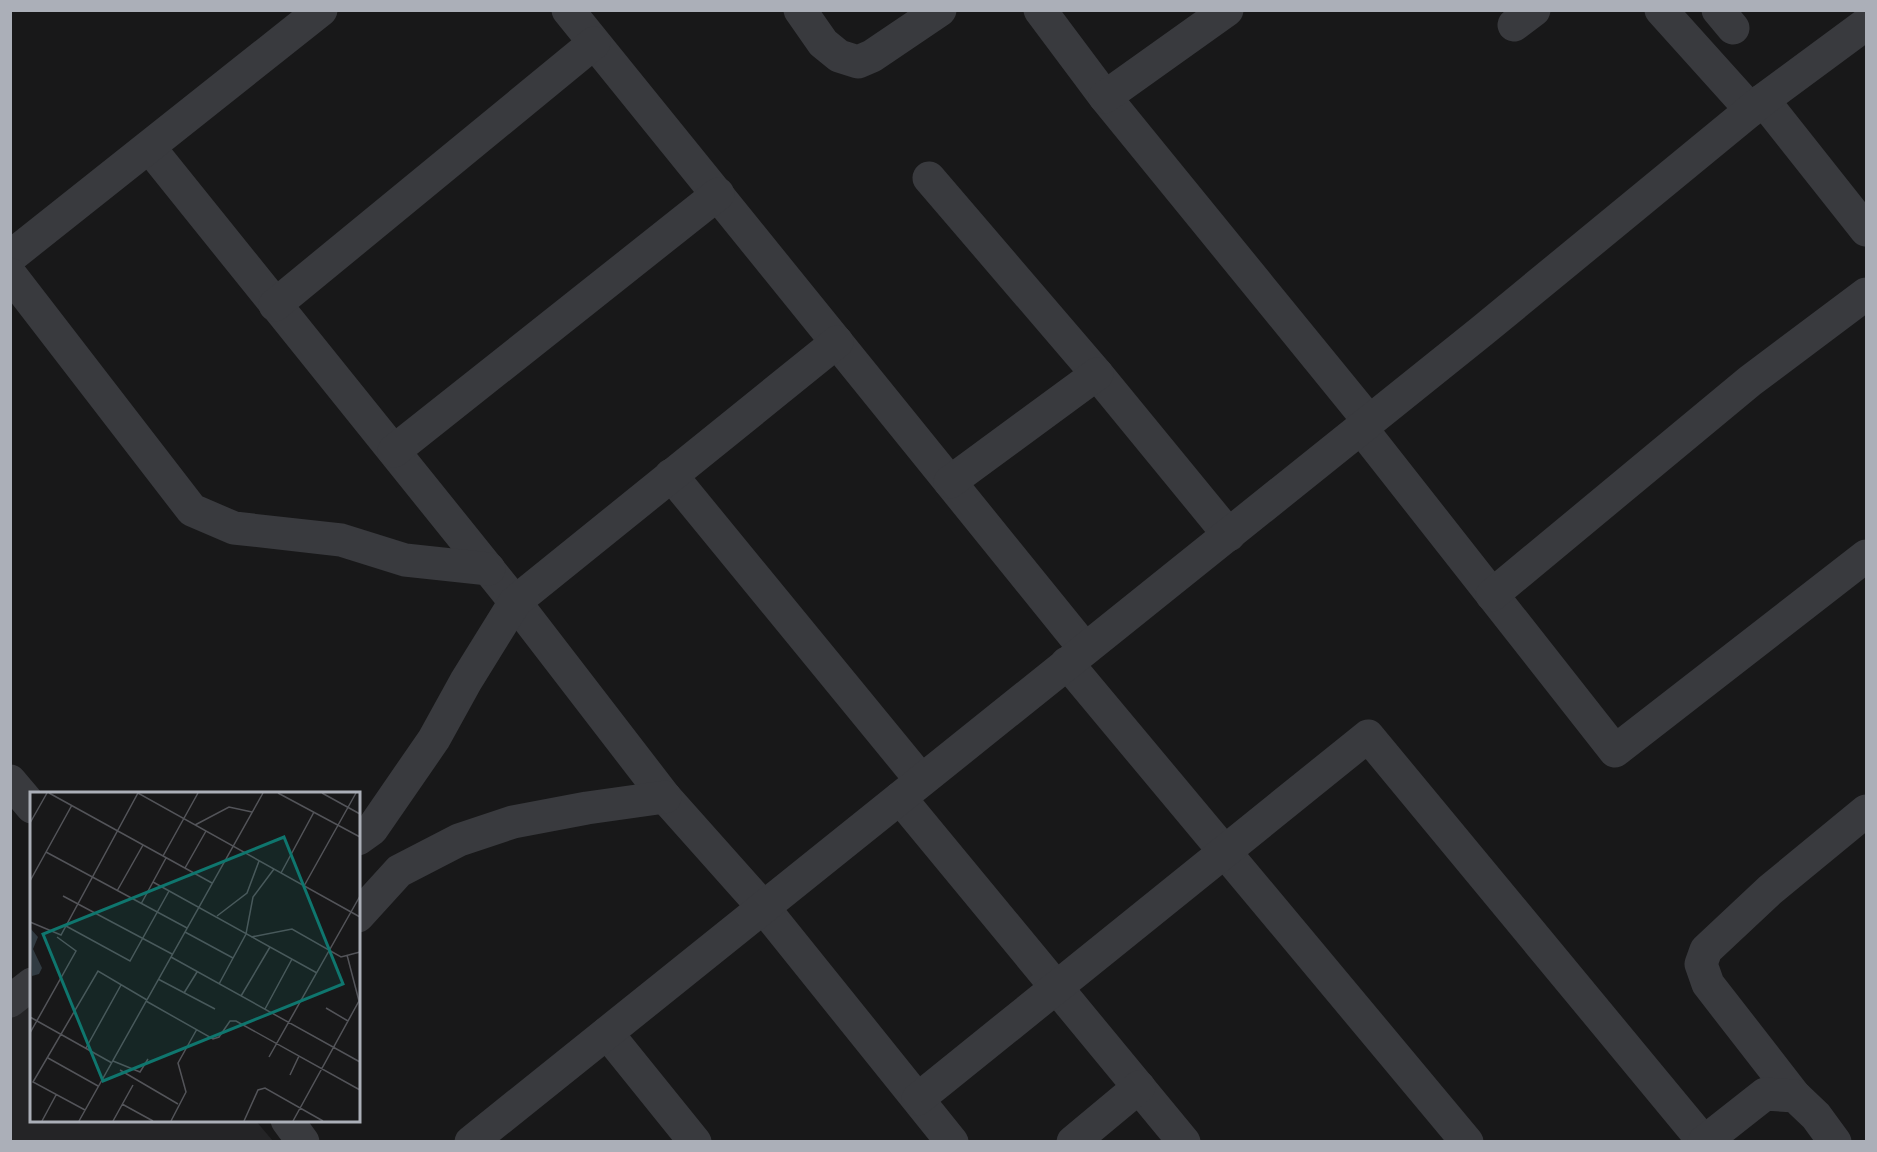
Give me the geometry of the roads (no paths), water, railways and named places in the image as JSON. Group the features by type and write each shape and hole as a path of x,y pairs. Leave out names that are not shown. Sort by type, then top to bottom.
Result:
{"street":[{"path":"10,258 321,10"},
{"path":"568,10 950,482 1076,656 1224,851 1467,1142"},
{"path":"800,10 823,43 839,56 858,62 872,56 940,10"},
{"path":"1040,10 1105,97 1365,425 1492,594 1615,751 1866,555"},
{"path":"1105,97 1227,10"},
{"path":"1661,10 1757,105 1866,230"},
{"path":"471,1142 1492,323 1757,105 1866,24"},
{"path":"275,305 594,43"},
{"path":"149,147 489,569 665,797 763,908 952,1142"},
{"path":"929,178 1097,374 1228,535"},
{"path":"394,451 718,194"},
{"path":"10,274 192,510 234,528 341,540 405,560 489,569"},
{"path":"1492,594 1750,381 1866,294"},
{"path":"399,871 365,834 434,739 466,681 515,602 837,342"},
{"path":"950,482 1097,374"},
{"path":"671,475 910,789 1056,987 1184,1142"},
{"path":"918,1099 1368,736 1704,1142 1765,1094 1795,1096"},
{"path":"10,781 30,805"},
{"path":"360,914 399,871 459,840 513,822 587,808 665,797"},
{"path":"1835,1142 1815,1116 1795,1096 1708,984 1701,964 1706,950 1722,933 1866,811"},
{"path":"10,1001 30,986"},
{"path":"607,1032 695,1142"},
{"path":"1073,1142 1139,1087"},
{"path":"288,1122 303,1142"}]}
